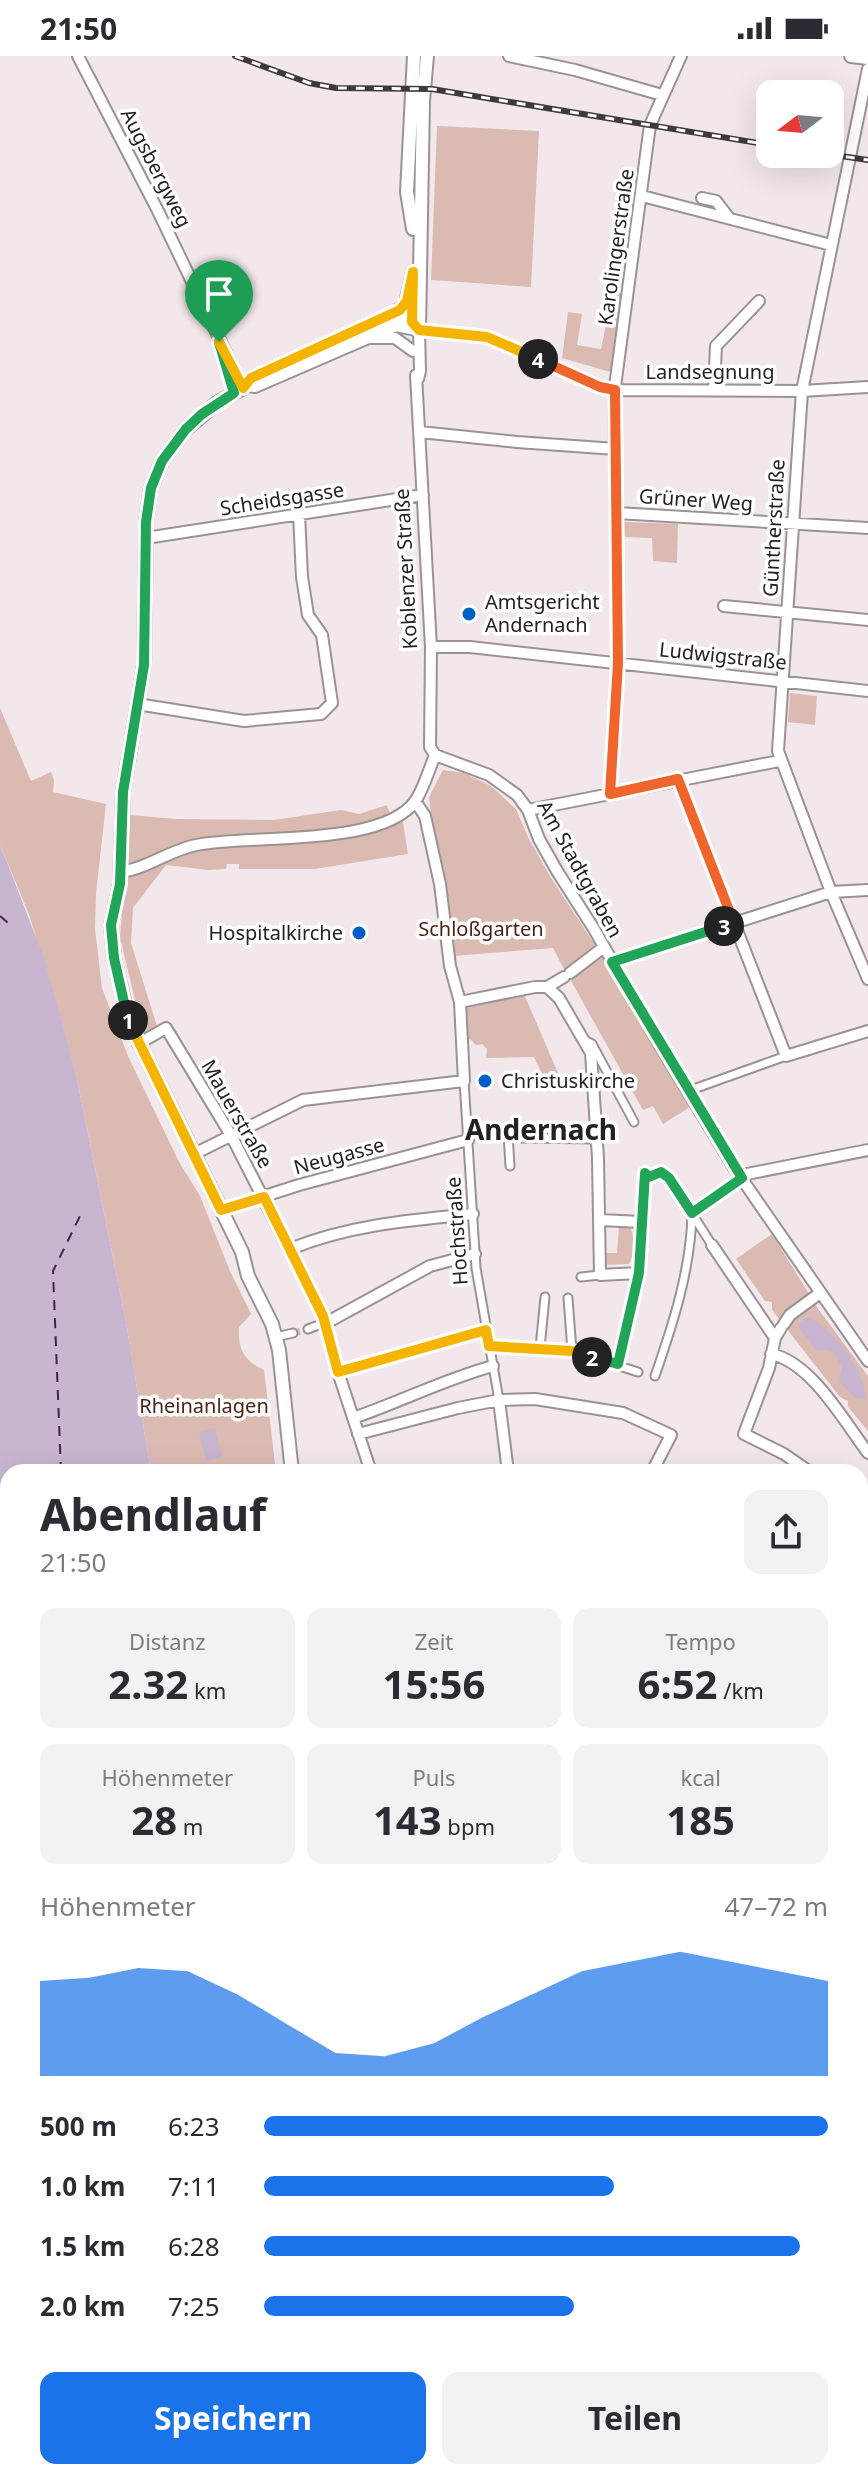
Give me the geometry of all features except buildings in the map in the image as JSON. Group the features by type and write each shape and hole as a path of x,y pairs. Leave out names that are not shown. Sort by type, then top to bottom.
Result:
{"street":[{"name":"Augsbergweg","path":"78,56 158,211 242,389"},
{"name":"Koblenzer Straße","path":"414,56 407,187 413,222 418,379"},
{"name":"Koblenzer Straße","path":"427,56 413,351 418,379 431,647 430,747 435,755"},
{"path":"509,56 575,70 662,95"},
{"name":"Karolingerstraße","path":"610,794 618,663 615,390 650,125 681,56"},
{"path":"851,56 868,58"},
{"name":"Güntherstraße","path":"868,69 802,391 778,751 779,761 868,979"},
{"path":"642,196 831,245"},
{"path":"702,198 716,201 729,218"},
{"path":"291,1464 276,1337 267,1311 248,1276 242,1252 138,1044 124,1003 112,945 111,925 121,872 121,811 144,665 146,538 151,488 162,461 186,429 202,414 242,389 251,378 393,314 406,304 413,272"},
{"path":"714,389 716,346 759,301"},
{"path":"393,314 402,315 414,327"},
{"path":"242,389 396,325 414,327"},
{"name":"Landsegnung","path":"414,327 487,337 600,387 615,390 802,391 868,387"},
{"path":"365,338 395,338 413,351"},
{"path":"420,432 616,449"},
{"name":"Scheidsgasse","path":"146,538 423,495"},
{"name":"Grüner Weg","path":"617,513 868,528"},
{"path":"137,704 244,721 321,714 328,709 332,703 322,635 308,615 302,577 299,514"},
{"path":"724,606 868,620"},
{"name":"Ludwigstraße","path":"431,647 470,647 868,691"},
{"path":"121,872 195,845 340,834 381,823 405,812 415,801 435,755"},
{"name":"Am Stadtgraben","path":"435,755 489,775 517,795 528,810 551,860 688,1091 742,1178 868,1361"},
{"path":"528,810 779,761"},
{"path":"678,779 786,1056"},
{"name":"Hochstraße","path":"415,801 425,816 429,832 440,884 450,966 460,1002 475,1254 507,1464"},
{"path":"612,962 831,892 868,890"},
{"path":"460,1002 547,987 604,947"},
{"path":"547,987 559,998 591,1053 590,1078 597,1139 600,1275"},
{"name":"Mauerstraße","path":"138,1044 166,1028 232,1137 290,1249 338,1372 368,1464"},
{"path":"688,1091 868,1031"},
{"path":"584,1040 592,1044 634,1122"},
{"path":"194,1154 294,1103 315,1097 464,1081"},
{"path":"468,1135 490,1130 521,1138 597,1139"},
{"path":"508,1134 510,1166"},
{"name":"Neugasse","path":"221,1210 468,1135"},
{"path":"692,1213 747,1174 868,1150"},
{"path":"618,1364 639,1273 645,1173 649,1177 661,1172 669,1178 766,1322 780,1330"},
{"path":"655,1376 676,1316 692,1235 692,1213"},
{"path":"290,1249 319,1237 377,1224 473,1214"},
{"path":"600,1220 641,1222"},
{"path":"318,1325 430,1266 475,1254"},
{"path":"581,1277 639,1273"},
{"path":"798,1464 744,1434 780,1330 790,1315 820,1293"},
{"path":"540,1348 545,1297"},
{"path":"568,1298 572,1351"},
{"path":"338,1372 486,1330"},
{"path":"276,1337 293,1333"},
{"path":"489,1346 572,1351 638,1372"},
{"path":"786,1347 793,1362 810,1378 868,1453"},
{"path":"771,1354 793,1362"},
{"path":"353,1418 400,1402 456,1376 493,1366"},
{"path":"358,1434 458,1408 499,1400 535,1399 624,1413 671,1435 656,1464"}],"green space":[{"path":"437,126 539,131 531,287 431,280"},
{"path":"613,291 625,294 614,373 562,358 568,312 582,314 577,345 601,349"},
{"path":"623,522 678,524 677,563 653,561 652,538 623,537"},
{"path":"790,693 817,696 815,725 788,722"},
{"name":"Rheinanlagen","path":"0,708 31,781 51,772 53,792 106,804 95,929 102,988 128,1056 179,1162 200,1196 251,1314 239,1327 240,1342 247,1358 264,1370 275,1464 150,1464 126,1322 76,1074 30,917 0,844"},
{"name":"Schloßgarten","path":"443,770 464,773 491,786 516,809 551,878 595,945 690,1107 663,1124 653,1106 643,1110 570,979 569,971 565,971 553,948 452,956 444,869 435,845 429,797"},
{"path":"387,805 392,820 402,816 408,854 315,869 239,869 239,864 227,864 226,869 209,870 166,865 133,908 131,943 157,1026 143,1034 120,937 130,815 176,819 274,820 341,810 359,814"},
{"path":"524,994 558,1073 542,1074 534,1057 486,1058 487,1049 482,1044 464,1040 463,1006"},
{"path":"629,1225 634,1244 629,1264 605,1265 605,1253 617,1253 619,1226"},
{"path":"772,1234 819,1310 868,1376 868,1431 848,1407 848,1401 840,1397 772,1310 772,1302 765,1301 736,1259"}],"shaded area":[{"path":"0,844 44,958 76,1074 126,1322 150,1464 0,1464"},
{"path":"808,1317 847,1352 861,1377 865,1400 856,1399 839,1381 842,1366 833,1352 815,1349 799,1328 800,1322"},
{"path":"215,1428 222,1457 206,1461 199,1432"}],"ferry route":[{"path":"0,916 8,923"},
{"path":"61,1464 53,1271 83,1210"}],"tunnel":[{"path":"293,1333 308,1329"}],"railway":[{"path":"235,56 309,83 336,88 432,89 756,143"},
{"path":"844,156 868,160"}],"place":[{"name":"Amtsgericht Andernach","path":"469,614"},
{"name":"Hospitalkirche","path":"359,933"},
{"name":"Christuskirche","path":"485,1081"}],"district":[{"name":"Andernach","path":"541,1130"}],"route":[{"path":"413,272 412,322 419,330 487,337 600,387 615,390 618,663 610,794 678,779 734,923 612,962 742,1178 692,1213 669,1178 661,1172 649,1177 645,1173 639,1273 618,1364 572,1351 489,1346 486,1330 338,1372 326,1323 264,1197 221,1210 129,1022 114,958 111,925 120,884 123,792 144,665 146,522 151,488 162,461 186,429 234,393 219,342 243,388 251,378 400,310 407,301 413,272"}]}
